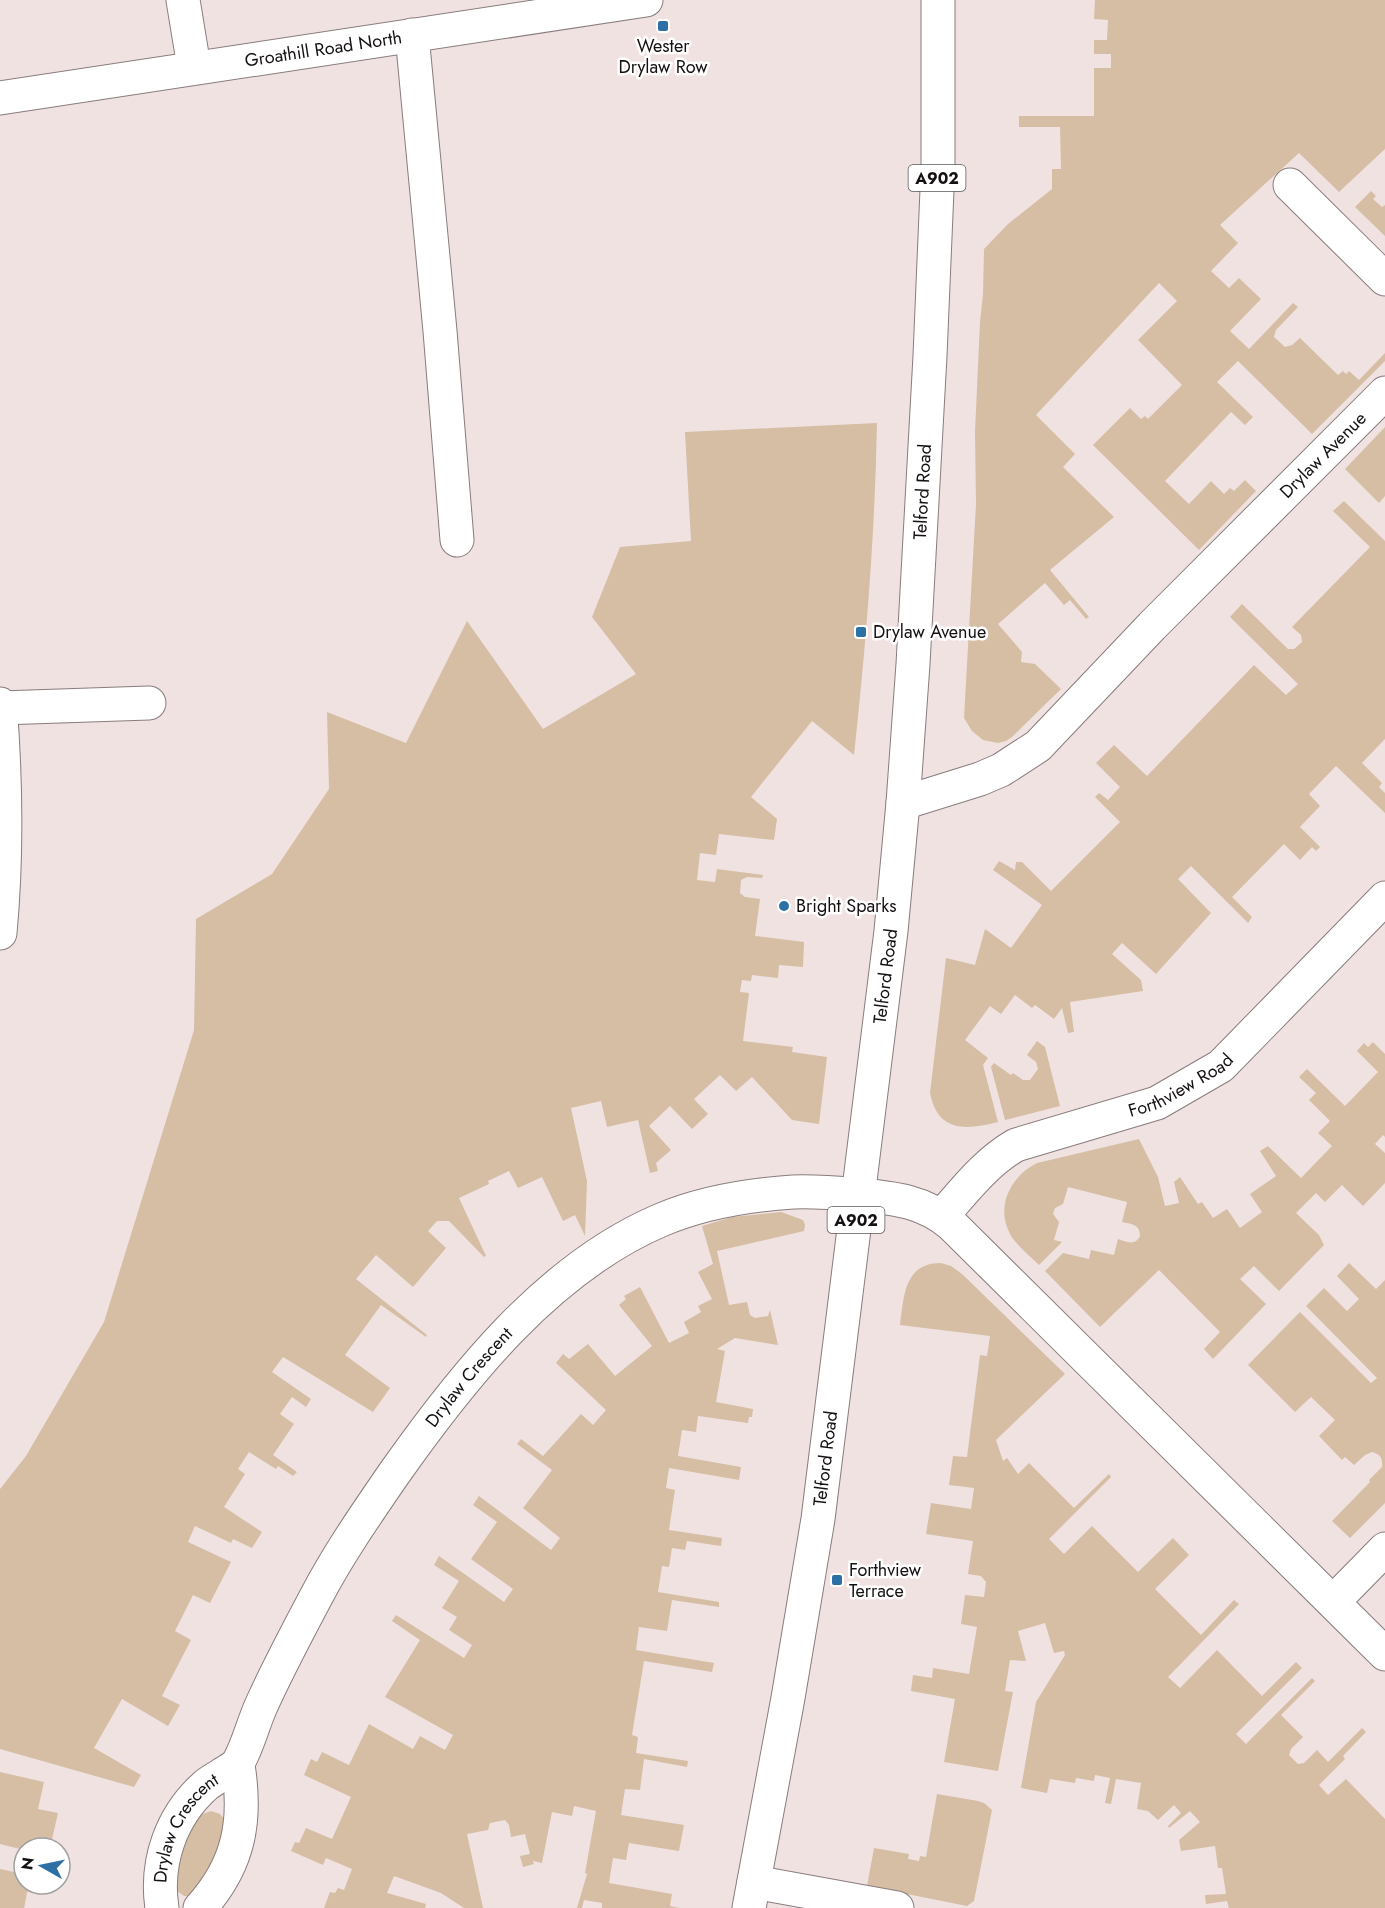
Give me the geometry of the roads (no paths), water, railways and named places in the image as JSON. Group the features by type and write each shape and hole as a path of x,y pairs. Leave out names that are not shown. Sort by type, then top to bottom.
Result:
{"street":[{"path":"183,0 194,68"},
{"name":"Groathill Road North","path":"0,98 646,0"},
{"name":"Telford Road","path":"752,1895 818,1519 891,931 903,803 930,356 938,166 938,0"},
{"path":"412,35 441,331 457,540"},
{"path":"1290,185 1385,279"},
{"name":"Drylaw Avenue","path":"903,803 980,779 1008,766 1038,746 1152,626 1385,393"},
{"path":"0,933 4,893 5,819 0,706 149,703"},
{"name":"Forthview Road","path":"942,1216 992,1161 1016,1145 1157,1103 1221,1066 1385,898"},
{"name":"Drylaw Crescent","path":"200,1908 227,1870 236,1845 241,1825 242,1801 238,1765 260,1708 299,1630 319,1591 368,1511 425,1429 476,1365 526,1313 575,1271 624,1239 661,1220 704,1205 749,1196 806,1192 860,1195"},
{"path":"860,1195 904,1200 942,1216 1385,1654"},
{"path":"1333,1602 1385,1549"},
{"name":"Drylaw Crescent","path":"162,1908 160,1887 162,1864 168,1841 177,1821 191,1800 208,1784 238,1765"},
{"path":"752,1895 897,1908"}],"place":[{"name":"Wester Drylaw Row","path":"663,26"},
{"name":"Drylaw Avenue","path":"861,632"},
{"name":"Bright Sparks","path":"784,906"},
{"name":"Forthview Terrace","path":"837,1580"}]}
